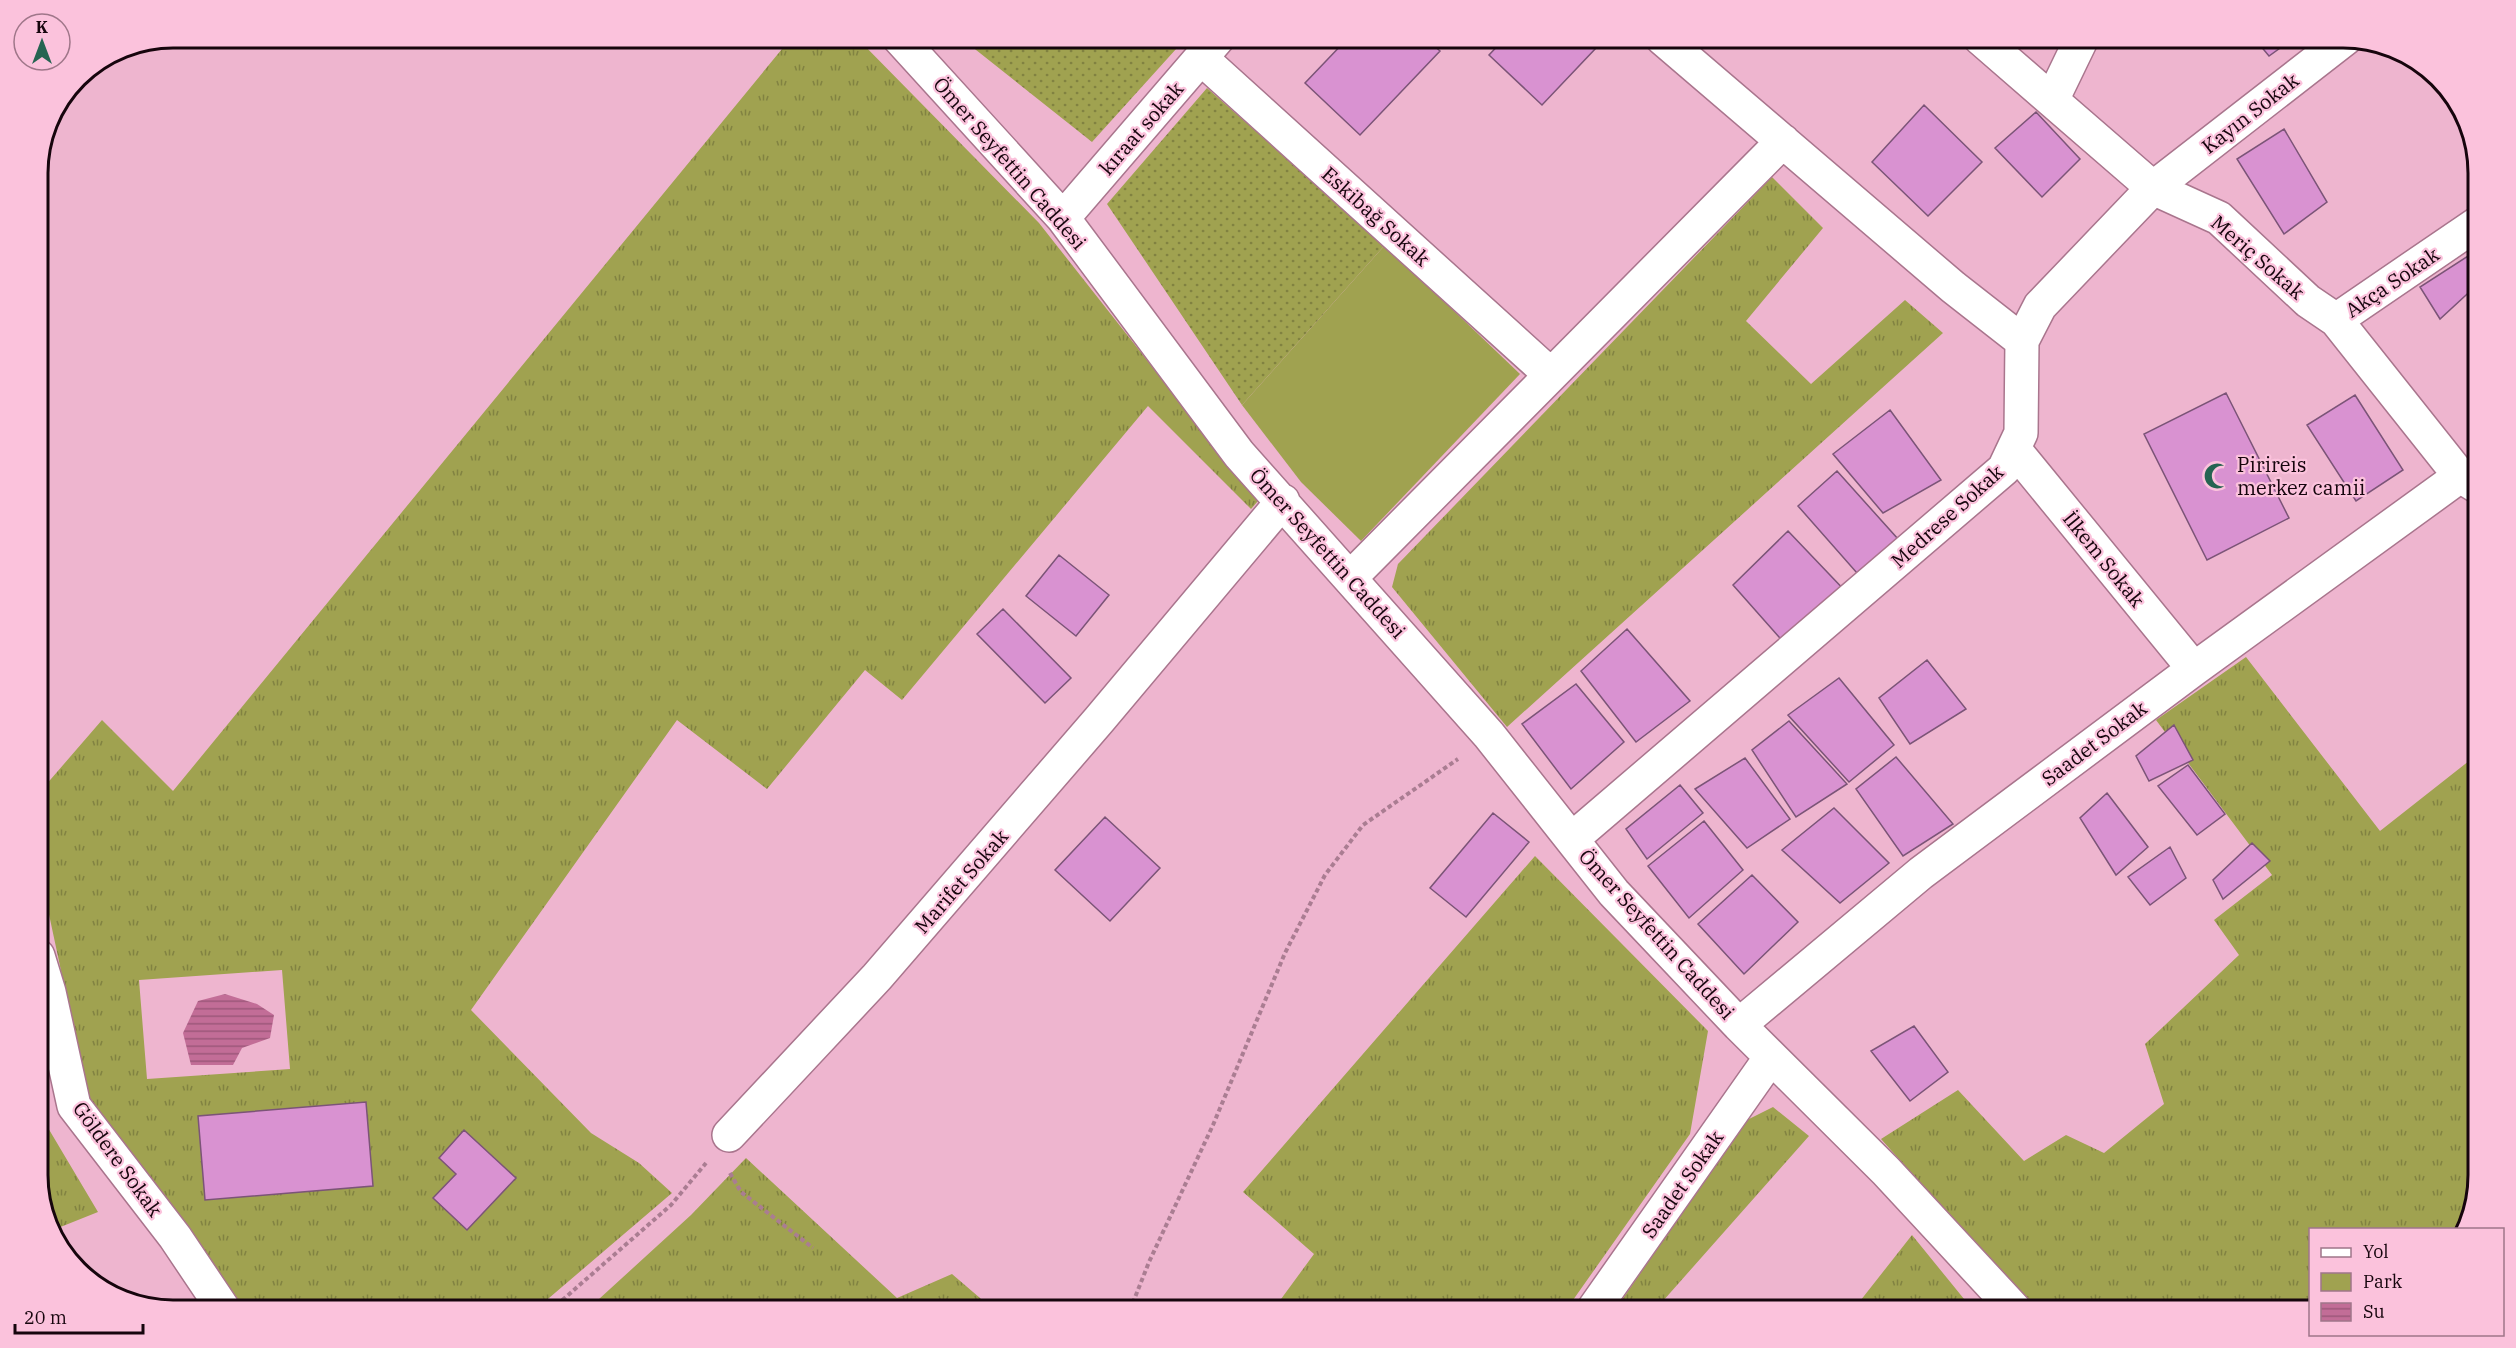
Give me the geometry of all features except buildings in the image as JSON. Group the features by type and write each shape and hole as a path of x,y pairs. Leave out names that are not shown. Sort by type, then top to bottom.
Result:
{"street":[{"name":"Ömer Seyfettin Caddesi","path":"908,48 1064,218 1239,454 1489,735 1614,892 1739,1025 1886,1171 2005,1300"},
{"name":"kıraat sokak","path":"1064,218 1209,48"},
{"name":"Eskibağ Sokak","path":"1209,48 1551,375"},
{"path":"1674,48 1953,287 2022,341"},
{"name":"Meriç Sokak","path":"1992,48 2053,98 2153,188 2218,218 2308,301 2336,320 2468,480"},
{"path":"2053,98 2077,48"},
{"name":"Kayın Sokak","path":"2022,341 2040,306 2153,188 2333,48"},
{"path":"1350,578 1783,141"},
{"name":"Akça Sokak","path":"2336,320 2468,230"},
{"name":"Medrese Sokak","path":"1572,839 2004,469 2021,433 2022,341"},
{"name":"İlkem Sokak","path":"2014,449 2194,669"},
{"name":"Saadet Sokak","path":"1739,1025 1921,873 2194,669 2468,482"},
{"name":"Marifet Sokak","path":"729,1135 877,977 1099,720 1283,501"},
{"name":"Göldere Sokak","path":"48,989 74,1106 176,1237 217,1300"},
{"name":"Saadet Sokak","path":"1601,1300 1771,1057"}],"path":[{"path":"1134,1300 1149,1262 1213,1125 1285,953 1324,875 1364,825 1489,735"},
{"path":"729,1135 722,1161 741,1192 813,1248"},
{"path":"563,1300 671,1205 729,1135"}],"green space":[{"path":"783,48 867,48 1039,223 1258,501 1251,509 1148,406 902,700 865,670 767,789 677,720 471,1010 591,1133 639,1163 672,1193 547,1300 234,1300 89,1102 48,910 48,782 102,720 173,791","holes":["282,970 290,1069 147,1079 139,980"]},
{"path":"974,48 1177,48 1092,142"},
{"path":"1207,88 1385,245 1242,405 1107,204"},
{"path":"1772,177 1823,228 1746,321 1811,384 1905,300 1943,333 1507,727 1392,587 1398,564"},
{"path":"1385,245 1520,374 1361,541 1301,482 1242,405"},
{"path":"2246,657 2380,831 2468,762 2468,1175 2464,1207 2456,1228 2309,1228 2309,1300 2025,1300 1881,1139 1958,1090 2024,1161 2066,1135 2104,1153 2164,1104 2145,1044 2239,955 2214,920 2272,875 2156,720"},
{"path":"1535,856 1708,1031 1690,1134 1573,1300 1280,1300 1314,1254 1243,1192"},
{"path":"1773,1107 1809,1136 1664,1300 1622,1300 1745,1121"},
{"path":"48,1128 98,1212 60,1227 50,1199 48,1183"},
{"path":"746,1158 897,1298 952,1274 982,1300 598,1300 691,1215"},
{"path":"1912,1235 1965,1300 1861,1300"}],"water":[{"path":"225,994 257,1004 274,1015 270,1038 242,1048 233,1065 191,1065 183,1033 198,1001"}],"place":[{"name":"Pirireis merkez camii","path":"2217,476"}]}
